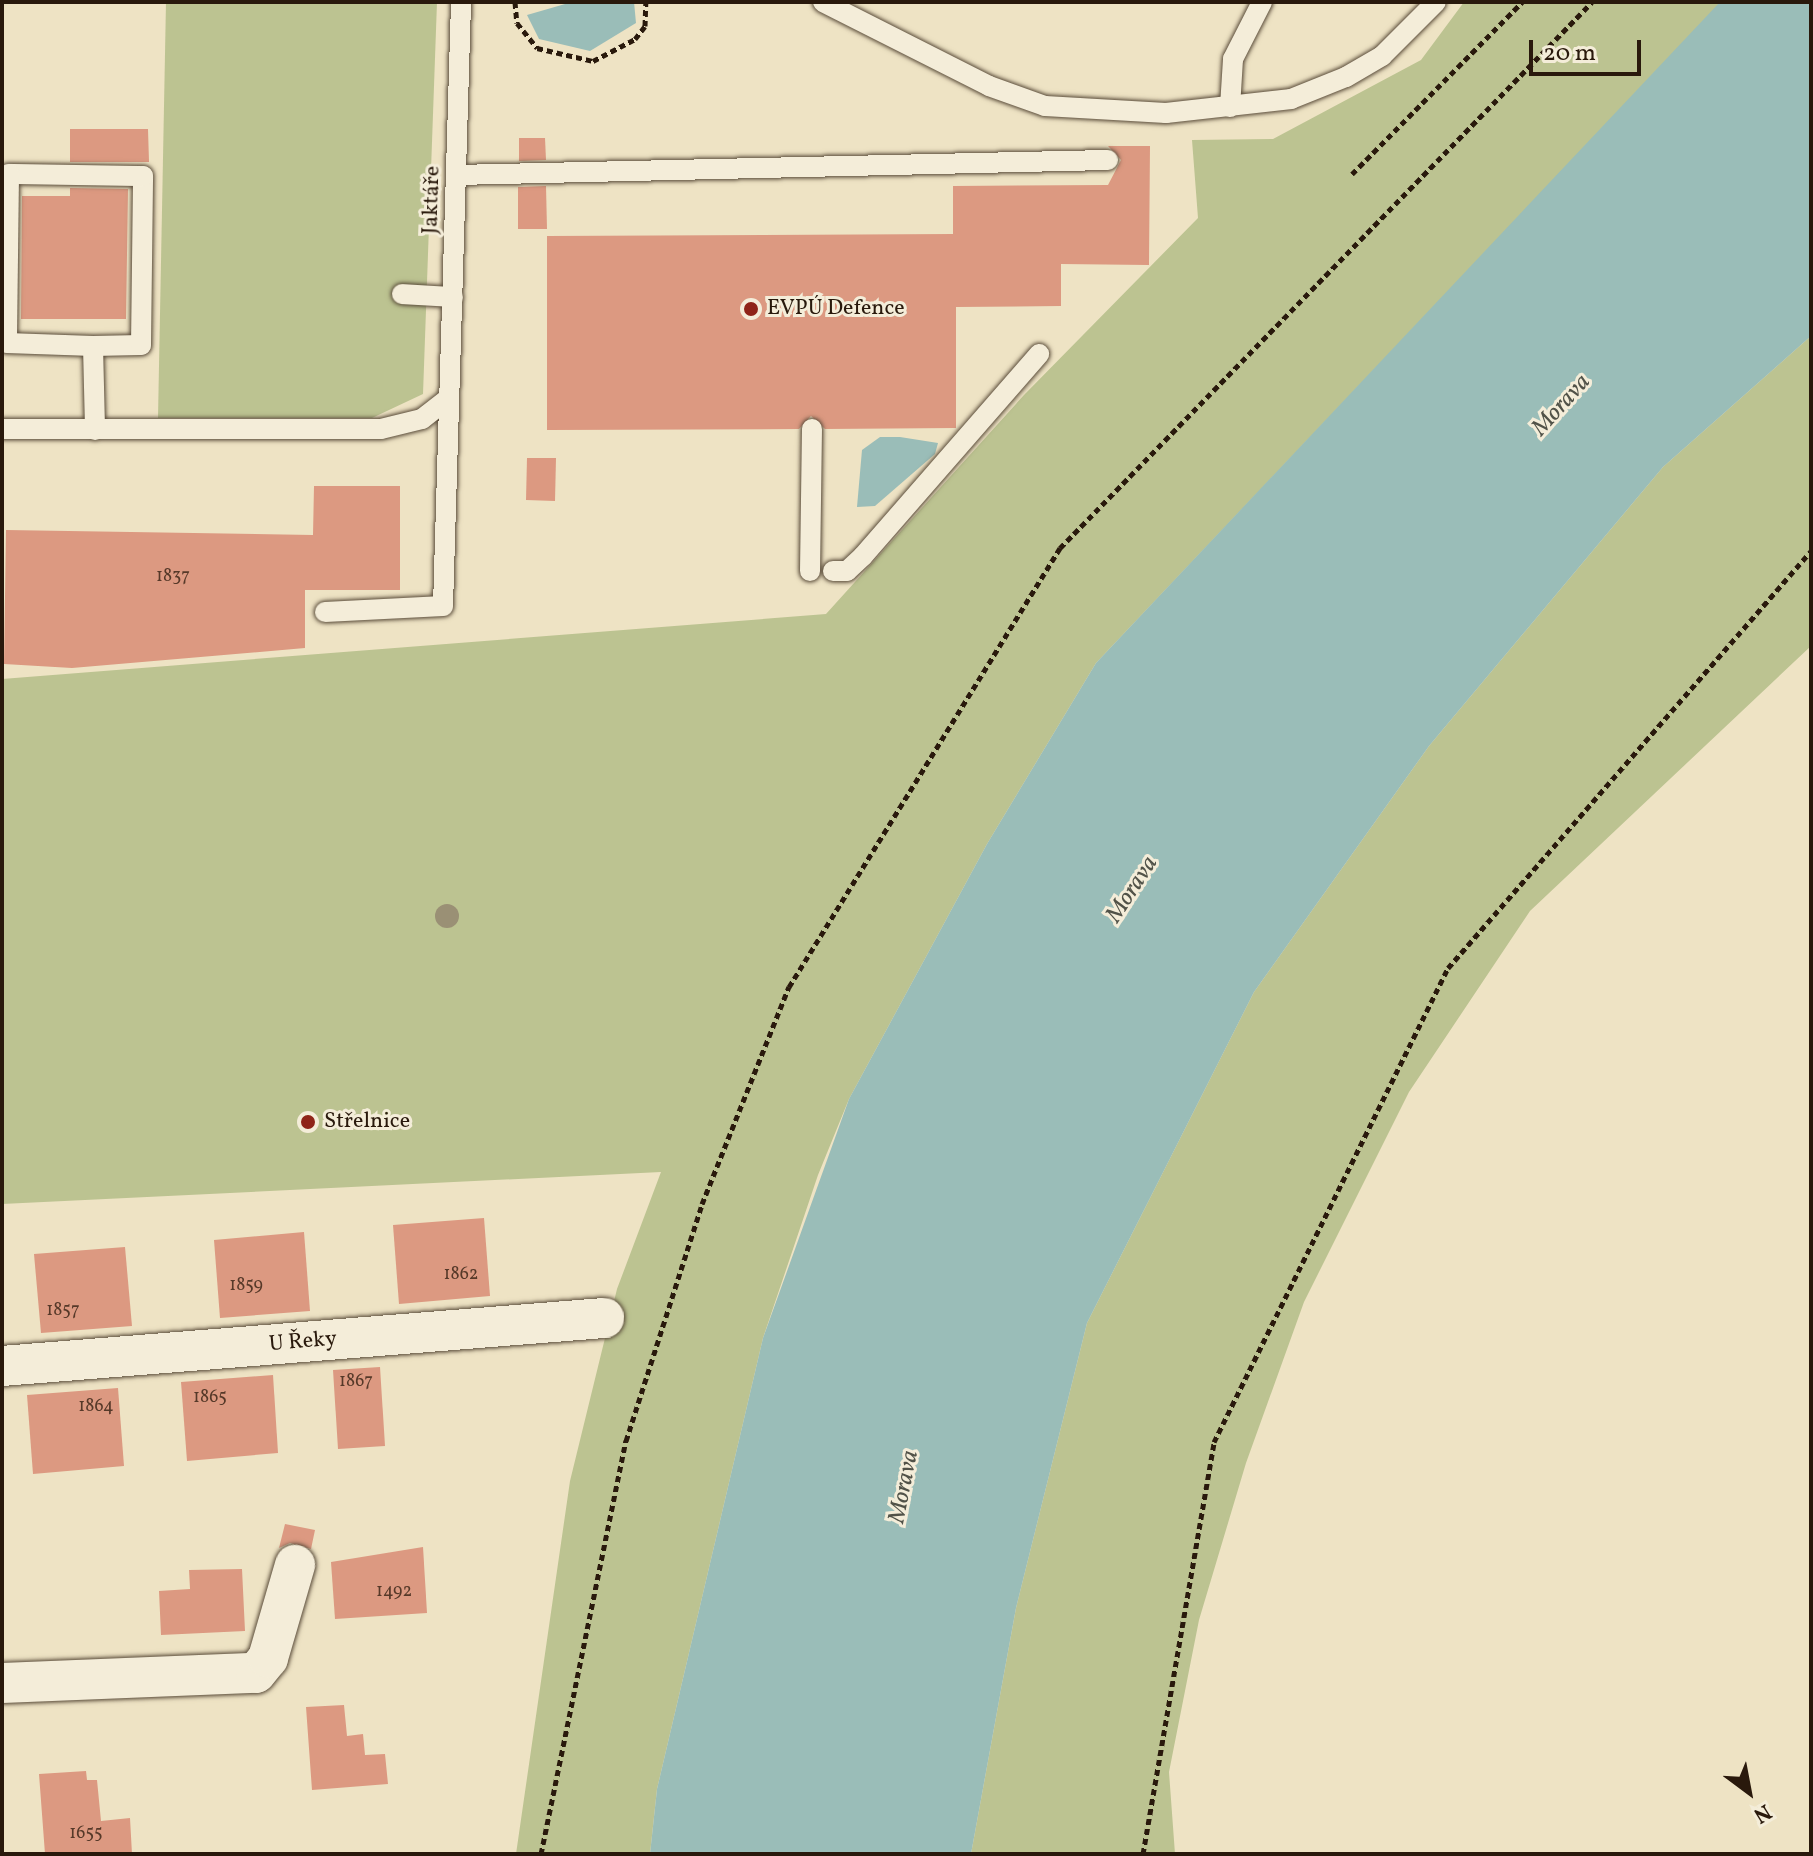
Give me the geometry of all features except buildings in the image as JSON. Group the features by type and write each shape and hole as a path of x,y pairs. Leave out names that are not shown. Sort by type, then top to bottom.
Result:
{"street":[{"name":"U Řeky","path":"2,1366 604,1318"},
{"path":"2,1683 256,1673 268,1658 295,1565"}],"lane":[{"name":"Jaktáře","path":"325,612 443,606 461,2"},
{"path":"823,2 989,86 1045,106 1166,113 1291,99 1346,77 1382,56 1436,2"},
{"path":"1230,107 1233,59 1262,2"},
{"path":"456,175 1108,160"},
{"path":"9,174 143,176 141,345 93,346 7,343 9,174"},
{"path":"402,294 453,297"},
{"path":"93,346 95,430"},
{"path":"833,571 847,571 863,556 1039,354"},
{"path":"2,429 381,429 422,419 448,399"},
{"path":"810,571 812,429"}],"path":[{"path":"515,2 517,23 537,48 593,61 635,39 645,26 646,2"},
{"path":"1352,174 1522,2"},
{"path":"541,1854 626,1441 702,1204 789,987 1060,548 1592,2"},
{"path":"1143,1854 1214,1442 1448,968 1811,551"}],"green space":[{"path":"166,2 437,2 423,394 372,418 158,418"},
{"path":"1464,2 1722,2 1096,663 987,844 849,1099 818,1175 763,1338 657,1789 650,1854 516,1854 570,1481 617,1289 661,1172 2,1204 2,679 826,614 1024,395 1198,218 1192,140 1273,139 1421,60"},
{"path":"1811,336 1811,646 1530,911 1409,1092 1304,1302 1246,1463 1199,1620 1169,1772 1175,1854 971,1854 1016,1608 1087,1323 1254,992 1429,746 1663,467"}],"water":[{"path":"572,2 634,2 636,23 590,51 539,39 527,15"},
{"name":"Morava","path":"1720,2 1811,2 1811,336 1663,467 1429,746 1254,992 1087,1323 1016,1608 971,1854 650,1854 657,1789 763,1338 849,1099 987,844 1096,663"},
{"path":"880,437 938,443 935,454 875,506 857,507 862,450"}],"place":[{"name":"EVPÚ Defence","path":"751,309"},
{"name":"Střelnice","path":"308,1122"}]}
